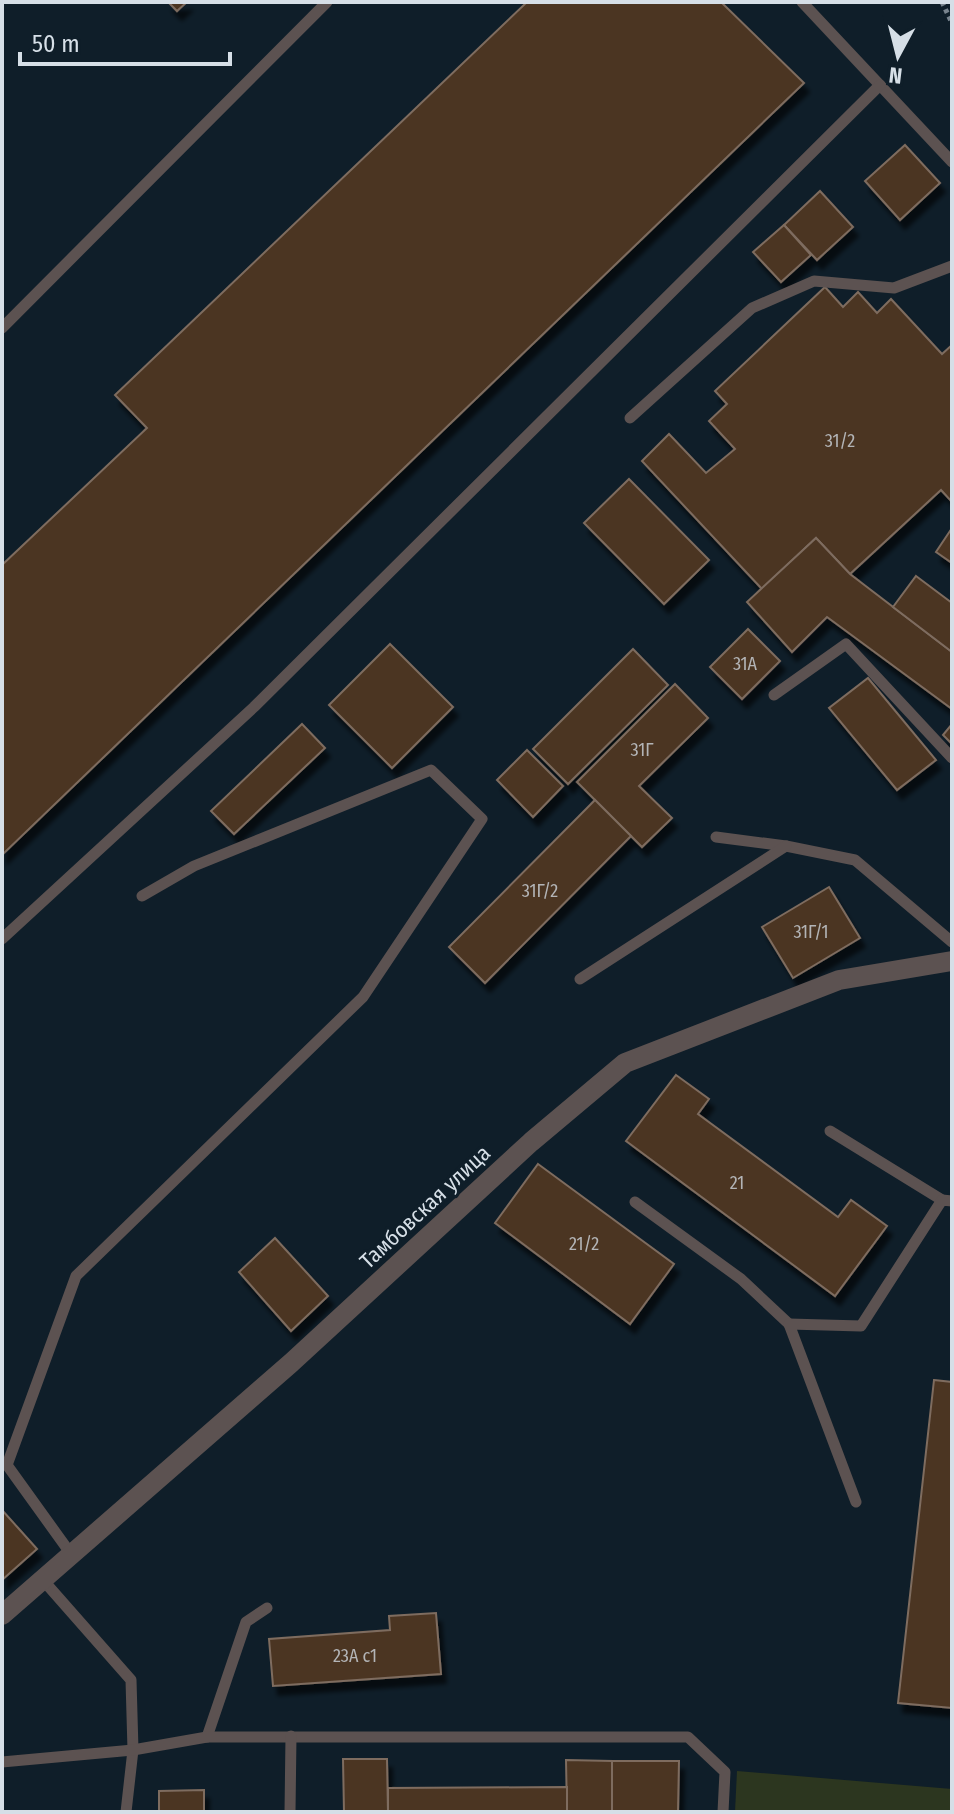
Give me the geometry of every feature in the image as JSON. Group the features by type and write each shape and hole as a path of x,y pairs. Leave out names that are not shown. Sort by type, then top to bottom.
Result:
{"street":[{"name":"Тамбовская улица","path":"2,1615 291,1363 531,1142 625,1063 839,980 952,961"}],"lane":[{"path":"2,328 327,2"},
{"path":"802,2 952,162"},
{"path":"2,939 254,707 880,85"},
{"path":"630,418 752,308 814,281 894,288 952,266"},
{"path":"774,695 846,644 952,758"},
{"path":"71,1554 7,1465 76,1276 363,997 482,819 431,770 194,866 142,896"},
{"path":"716,837 786,846 855,860 952,942"},
{"path":"580,979 786,846"},
{"path":"789,1324 861,1326 947,1200 830,1131"},
{"path":"635,1202 741,1279 789,1324 856,1502"},
{"path":"43,1580 131,1680 133,1750 126,1812"},
{"path":"207,1737 246,1622 267,1608"},
{"path":"290,1812 291,1736"},
{"path":"2,1762 133,1750 207,1737 688,1737 725,1772 723,1812"}],"path":[{"path":"942,2 952,23"}],"green space":[{"path":"737,1771 952,1789 952,1812 735,1812"}],"building":[{"path":"168,2 187,2 177,11"},
{"path":"527,2 721,2 804,83 2,855 2,565 147,428 115,395"},
{"path":"905,145 940,183 900,220 865,181"},
{"path":"820,191 853,227 817,260 784,225"},
{"path":"784,225 811,255 781,282 753,252"},
{"path":"825,287 843,307 858,292 877,313 891,299 942,354 952,345 952,502 941,490 850,574 816,538 762,589 642,461 669,434 706,473 735,449 709,421 727,404 715,391"},
{"path":"629,479 709,560 664,604 584,523"},
{"path":"952,528 952,563 936,552"},
{"path":"816,538 850,574 952,652 952,709 827,617 792,652 747,602"},
{"path":"916,576 952,603 952,652 893,607"},
{"path":"748,629 780,661 742,699 710,667"},
{"path":"390,644 453,707 392,768 329,705"},
{"path":"633,649 668,685 568,784 533,749"},
{"path":"868,678 936,760 897,790 829,708"},
{"path":"675,684 708,718 639,786 672,818 642,847 577,782"},
{"path":"302,724 325,748 234,834 211,811"},
{"path":"952,724 952,744 943,735"},
{"path":"527,750 563,786 533,817 497,780"},
{"path":"595,800 631,836 485,983 449,947"},
{"path":"829,887 860,938 793,978 762,927"},
{"path":"676,1075 709,1099 698,1114 838,1217 851,1200 887,1226 835,1296 626,1141"},
{"path":"538,1164 674,1264 630,1324 495,1223"},
{"path":"275,1238 328,1296 291,1331 239,1272"},
{"path":"934,1380 952,1382 952,1708 898,1703"},
{"path":"2,1510 37,1549 2,1580"},
{"path":"436,1613 441,1674 273,1686 269,1639 390,1630 389,1616"},
{"path":"343,1759 387,1759 388,1812 344,1812"},
{"path":"566,1760 612,1761 612,1812 567,1812"},
{"path":"612,1761 679,1761 678,1812 612,1812"},
{"path":"567,1787 567,1812 388,1812 388,1788"},
{"path":"204,1790 204,1812 159,1812 159,1791"}]}
